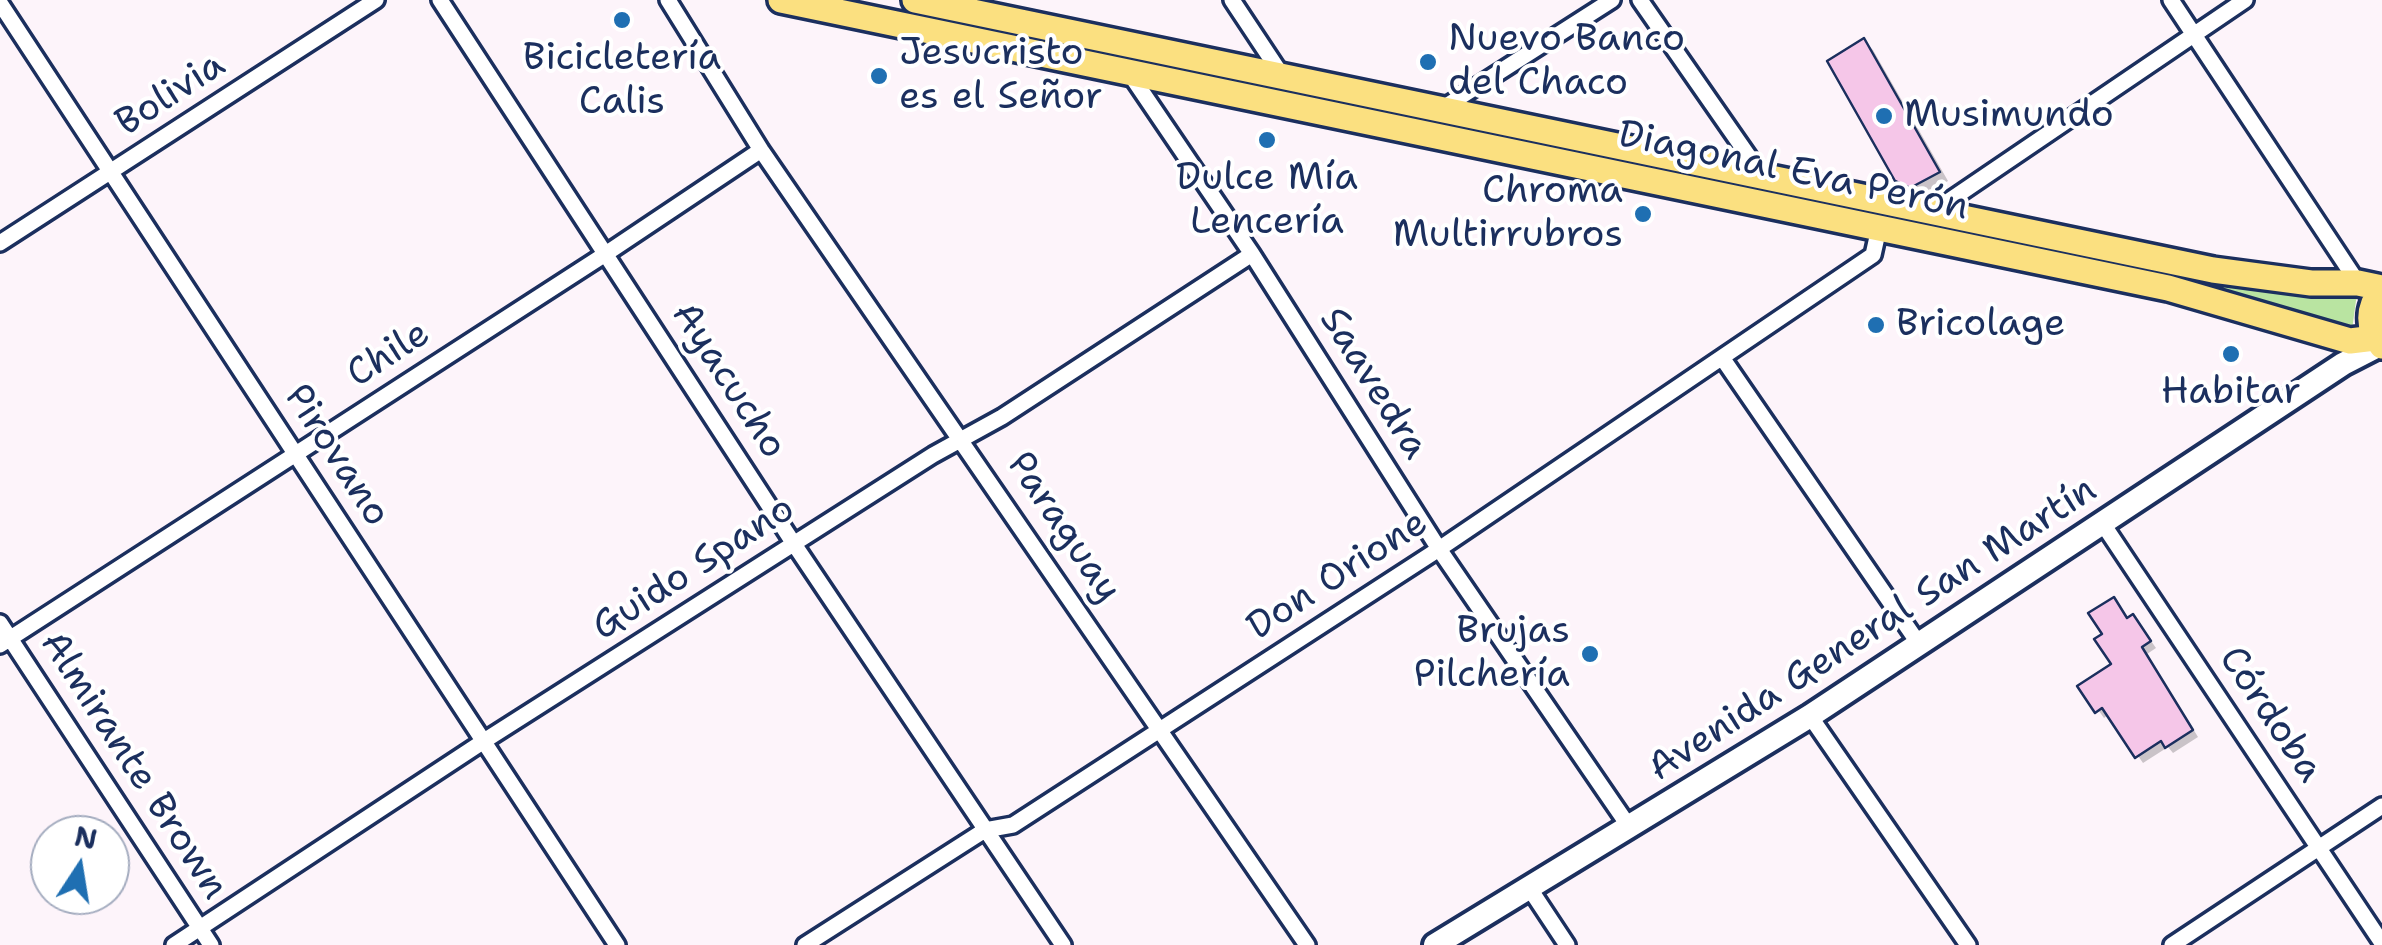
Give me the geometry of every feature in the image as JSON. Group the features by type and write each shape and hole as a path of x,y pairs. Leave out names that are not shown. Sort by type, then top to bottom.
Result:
{"main road":[{"name":"Diagonal Eva Perón","path":"781,0 2168,288 2367,342"},
{"name":"Diagonal Eva Perón","path":"914,0 982,6 1283,77 2213,270 2374,287"},
{"path":"2367,342 2374,287"}],"street":[{"name":"Bolivia","path":"0,243 376,0"},
{"name":"Ayacucho","path":"440,0 794,544 1064,945"},
{"name":"Paraguay","path":"668,0 761,150 1307,945"},
{"path":"1232,0 1283,77"},
{"path":"1442,109 1612,0"},
{"path":"1640,0 1763,177"},
{"path":"2171,0 2374,287"},
{"path":"1932,212 2245,0"},
{"name":"Pirovano","path":"0,3 617,945"},
{"name":"Saavedra","path":"1130,74 1252,254 1439,549 1630,828"},
{"name":"Chile","path":"5,642 761,150"},
{"name":"Don Orione","path":"805,945 985,830 1013,825 1439,549 1873,255 1879,228"},
{"name":"Guido Spano","path":"174,945 484,742 962,438 1002,417 1252,254"},
{"name":"Avenida General San Martín","path":"1435,945 1810,716 2103,524 2367,342"},
{"path":"1724,358 1919,644"},
{"name":"Córdoba","path":"2103,524 2382,944"},
{"name":"Almirante Brown","path":"0,624 5,642 211,945"},
{"path":"1810,716 1968,945"},
{"path":"2172,945 2382,806"},
{"path":"1528,886 1567,945"}],"green space":[{"path":"2176,275 2357,293 2352,330 2281,305 2175,280"}],"building":[{"name":"Musimundo","path":"1864,38 1940,172 1910,188 1895,181 1827,61"},
{"path":"2114,597 2127,618 2133,614 2151,641 2142,647 2193,730 2165,748 2161,741 2135,758 2102,708 2095,713 2077,686 2111,664 2094,639 2102,634 2088,613"}],"place":[{"name":"Bicicletería Calis","path":"622,20"},
{"name":"Nuevo Banco del Chaco","path":"1428,62"},
{"name":"Jesucristo es el Señor","path":"879,76"},
{"name":"Musimundo","path":"1884,116"},
{"name":"Dulce Mía Lencería","path":"1267,140"},
{"name":"Chroma Multirrubros","path":"1643,214"},
{"name":"Bricolage","path":"1876,325"},
{"name":"Habitar","path":"2231,354"},
{"name":"Brujas Pilchería","path":"1590,654"}]}
